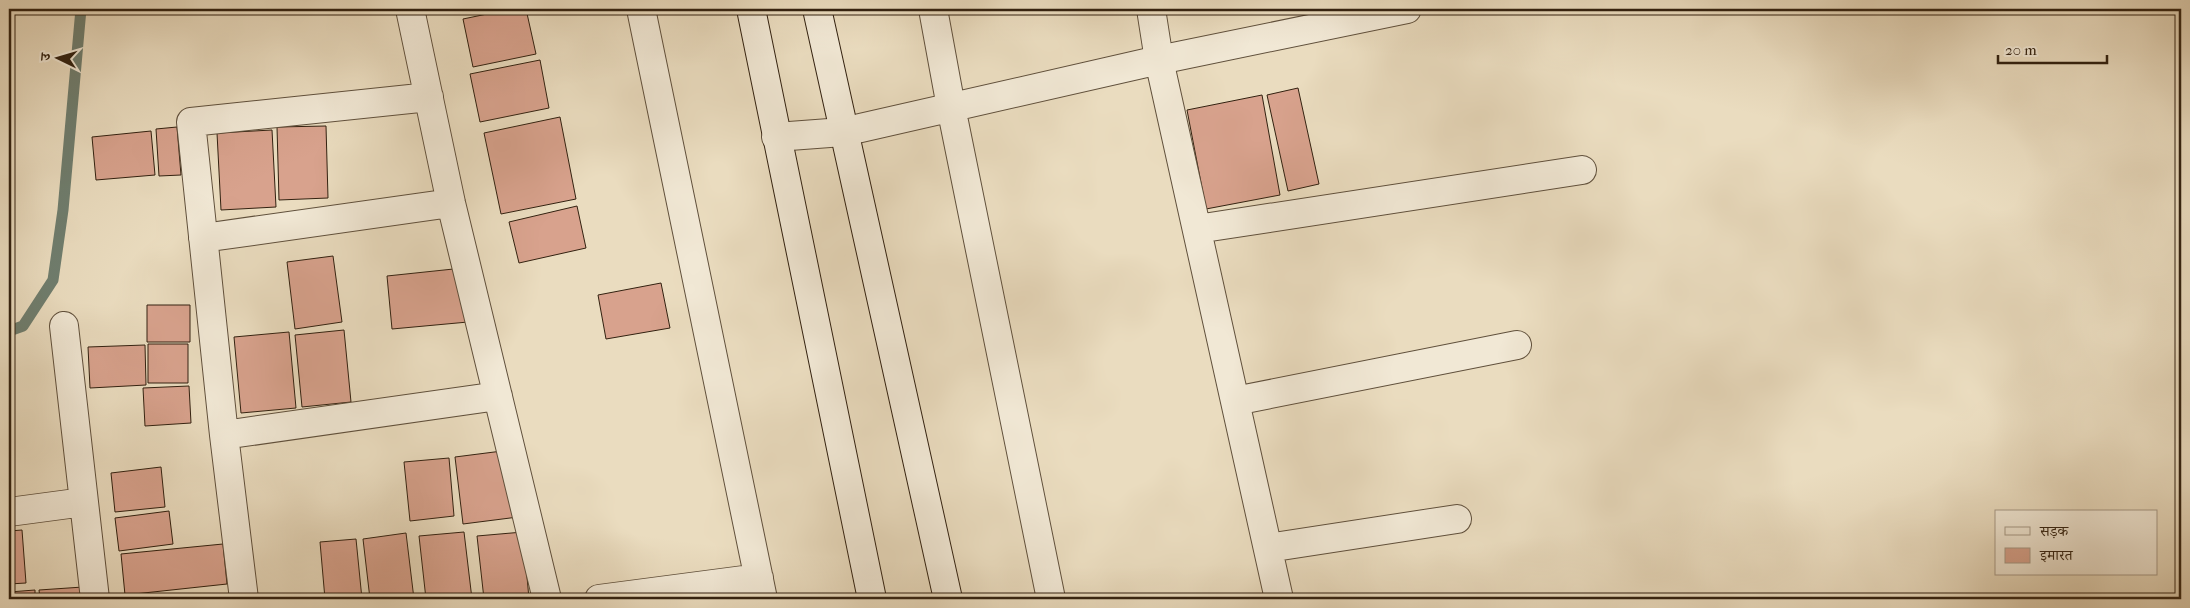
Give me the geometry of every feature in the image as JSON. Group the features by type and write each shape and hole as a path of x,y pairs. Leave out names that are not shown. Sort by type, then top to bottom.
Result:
{"street":[{"path":"410,9 451,203 547,599"},
{"path":"599,599 761,589 641,9"},
{"path":"751,9 872,599"},
{"path":"817,9 948,599"},
{"path":"933,9 950,107 1051,599"},
{"path":"1151,9 1159,60 1279,599"},
{"path":"776,137 843,132 1159,60 1407,9"},
{"path":"244,599 224,435 191,122 428,97"},
{"path":"1197,228 1582,170"},
{"path":"203,238 451,203"},
{"path":"64,326 95,599"},
{"path":"1235,402 1517,345"},
{"path":"224,435 498,396"},
{"path":"9,512 84,502"},
{"path":"1268,548 1457,519"}],"building":[{"path":"511,9 526,9 536,54 473,67 463,19"},
{"path":"540,60 549,108 480,122 470,74"},
{"path":"1298,88 1319,184 1288,191 1267,95"},
{"path":"1262,95 1280,195 1206,209 1187,110"},
{"path":"560,117 576,199 501,214 484,133"},
{"path":"326,126 328,198 279,200 277,127"},
{"path":"177,127 181,175 159,176 156,129"},
{"path":"272,130 276,207 221,210 217,133"},
{"path":"151,131 155,175 96,180 92,137"},
{"path":"577,206 586,248 519,263 509,222"},
{"path":"333,256 342,322 295,329 287,262"},
{"path":"463,268 468,322 392,329 387,276"},
{"path":"661,283 670,328 606,339 598,295"},
{"path":"147,305 190,305 190,342 147,342"},
{"path":"344,330 351,402 302,407 295,335"},
{"path":"289,332 296,408 241,413 234,337"},
{"path":"148,344 188,344 188,383 148,383"},
{"path":"145,345 146,385 90,388 88,347"},
{"path":"189,386 191,423 145,426 143,388"},
{"path":"510,450 518,517 463,524 455,457"},
{"path":"449,458 454,516 410,521 404,462"},
{"path":"161,467 165,507 115,512 111,473"},
{"path":"169,511 173,544 119,551 115,518"},
{"path":"22,530 26,583 9,584 9,531"},
{"path":"464,532 472,599 426,599 419,536"},
{"path":"523,532 529,599 484,599 477,536"},
{"path":"406,533 414,599 370,599 363,539"},
{"path":"356,539 362,599 325,599 320,542"},
{"path":"223,544 227,584 125,595 121,554"},
{"path":"83,587 84,599 40,599 39,590"},
{"path":"35,590 35,599 9,599 9,592"}],"waterway":[{"path":"9,331 23,326 53,280 63,210 81,9"}]}
